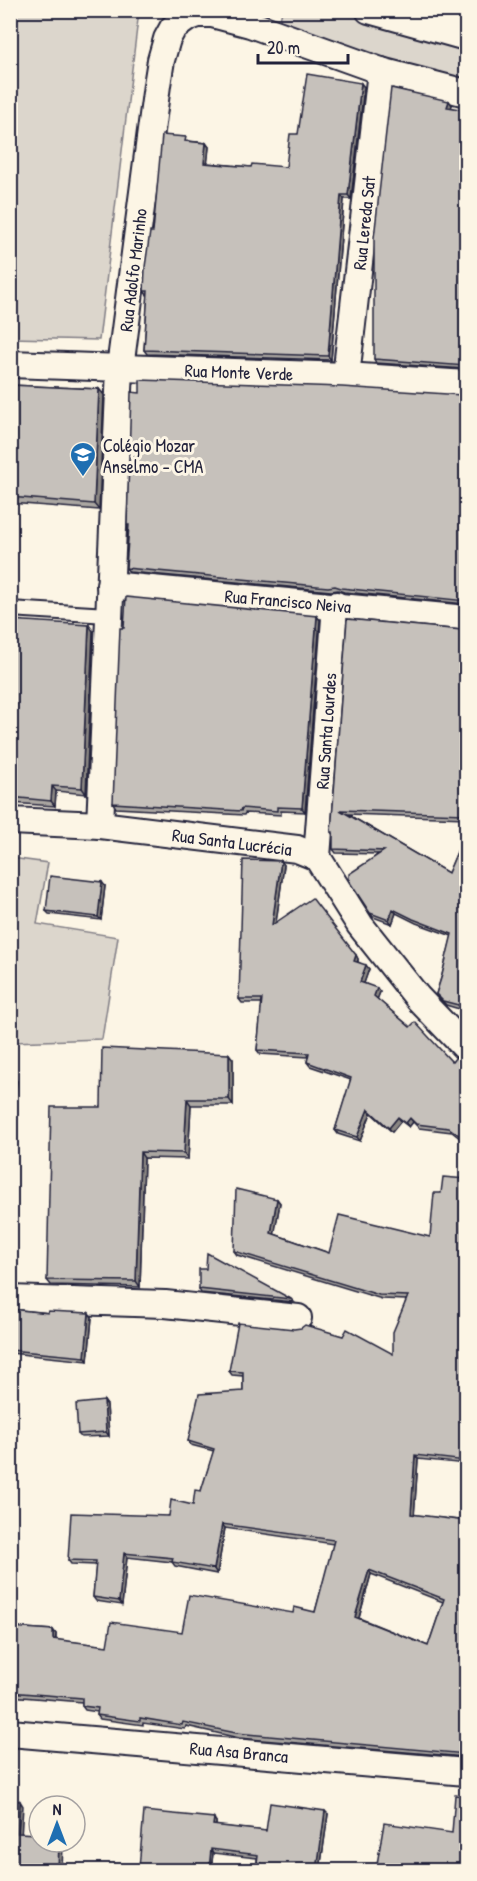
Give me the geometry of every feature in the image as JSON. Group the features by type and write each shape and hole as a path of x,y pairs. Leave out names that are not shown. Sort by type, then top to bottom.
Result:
{"street":[{"path":"369,10 466,37"},
{"name":"Rua Adolfo Marinho","path":"100,825 120,368 160,60 167,39 173,28 187,18 198,14 252,17 381,71 466,93"},
{"name":"Rua Lereda Sat","path":"346,376 381,71"},
{"name":"Rua Monte Verde","path":"10,364 346,376 466,384"},
{"name":"Rua Francisco Neiva","path":"110,585 466,619"},
{"name":"Rua Santa Lourdes","path":"317,857 336,605"},
{"name":"Rua Santa Lucrécia","path":"10,821 100,825 297,849 317,857 360,925 418,998 466,1048"},
{"path":"10,1299 165,1304 298,1318"},
{"name":"Rua Asa Branca","path":"10,1733 466,1772"}],"lane":[{"path":"10,609 108,615"}],"shaded area":[{"path":"11,10 139,11 99,340 11,338"},
{"path":"282,11 466,11 466,82 277,33"},
{"path":"11,858 48,863 37,924 118,937 102,1039 11,1042"}],"building":[{"path":"307,74 361,83 348,195 341,195 328,356 144,350 148,291 144,291 145,267 150,232 153,232 162,135 186,137 185,141 206,143 204,163 286,167 290,134 298,134"},
{"path":"391,88 449,101 447,107 466,110 466,366 374,359 374,238"},
{"path":"140,380 466,394 466,601 335,586 126,568 131,392 140,393"},
{"path":"10,385 99,389 94,504 10,497"},
{"path":"126,597 317,616 302,808 277,807 277,811 242,808 241,811 113,803 120,628 124,628"},
{"path":"347,619 466,629 466,814 340,810 448,873 466,831 466,1007 443,1001 436,994 452,934 393,909 389,920 370,913 349,881 349,874 384,851 333,849 333,832 331,832"},
{"path":"10,620 89,625 82,788 52,786 51,801 10,797"},
{"path":"243,860 281,861 272,925 312,898 356,955 354,961 366,965 360,982 377,988 374,996 410,1027 415,1022 452,1062 456,1057 466,1058 466,1140 449,1128 416,1124 410,1118 406,1123 398,1117 389,1128 368,1109 357,1137 335,1130 351,1078 307,1062 309,1053 257,1050 262,999 239,999"},
{"path":"50,876 102,882 98,917 46,911"},
{"path":"102,1048 229,1054 229,1099 187,1099 184,1153 140,1152 136,1281 47,1280 51,1107 101,1107"},
{"path":"10,1076 13,1076 10,1109"},
{"path":"443,1177 466,1179 466,1461 415,1455 411,1514 466,1521 466,1754 236,1733 183,1722 182,1725 140,1718 140,1721 97,1715 98,1708 82,1706 82,1698 10,1692 10,1627 53,1630 53,1639 107,1646 111,1622 182,1632 189,1595 293,1613 294,1607 315,1612 334,1540 222,1524 214,1569 172,1562 173,1558 124,1553 119,1601 93,1597 96,1561 68,1560 71,1513 169,1516 171,1500 193,1505 195,1490 201,1491 214,1449 188,1441 199,1394 243,1391 243,1372 229,1371 238,1323 294,1329 305,1325 343,1336 347,1329 393,1354 393,1332 408,1296 379,1295 234,1251 236,1189 277,1199 271,1233 329,1253 339,1215 430,1237 434,1193 441,1193","holes":["369,1570 444,1599 428,1646 355,1617"]},
{"path":"207,1253 291,1299 199,1289 199,1269 206,1269"},
{"path":"10,1309 48,1313 48,1311 89,1313 85,1357 10,1350"},
{"path":"104,1401 106,1432 78,1434 76,1404"},
{"path":"455,1795 466,1796 466,1870 376,1870 384,1823 452,1833"},
{"path":"10,1800 20,1801 18,1833 27,1833 27,1854 59,1854 58,1870 10,1870"},
{"path":"270,1803 325,1811 317,1870 260,1870 261,1863 257,1863 258,1855 211,1849 209,1870 141,1870 139,1868 144,1811 214,1818 213,1825 266,1831"}],"place":[{"name":"Colégio Mozar Anselmo - CMA","path":"83,478"}]}
